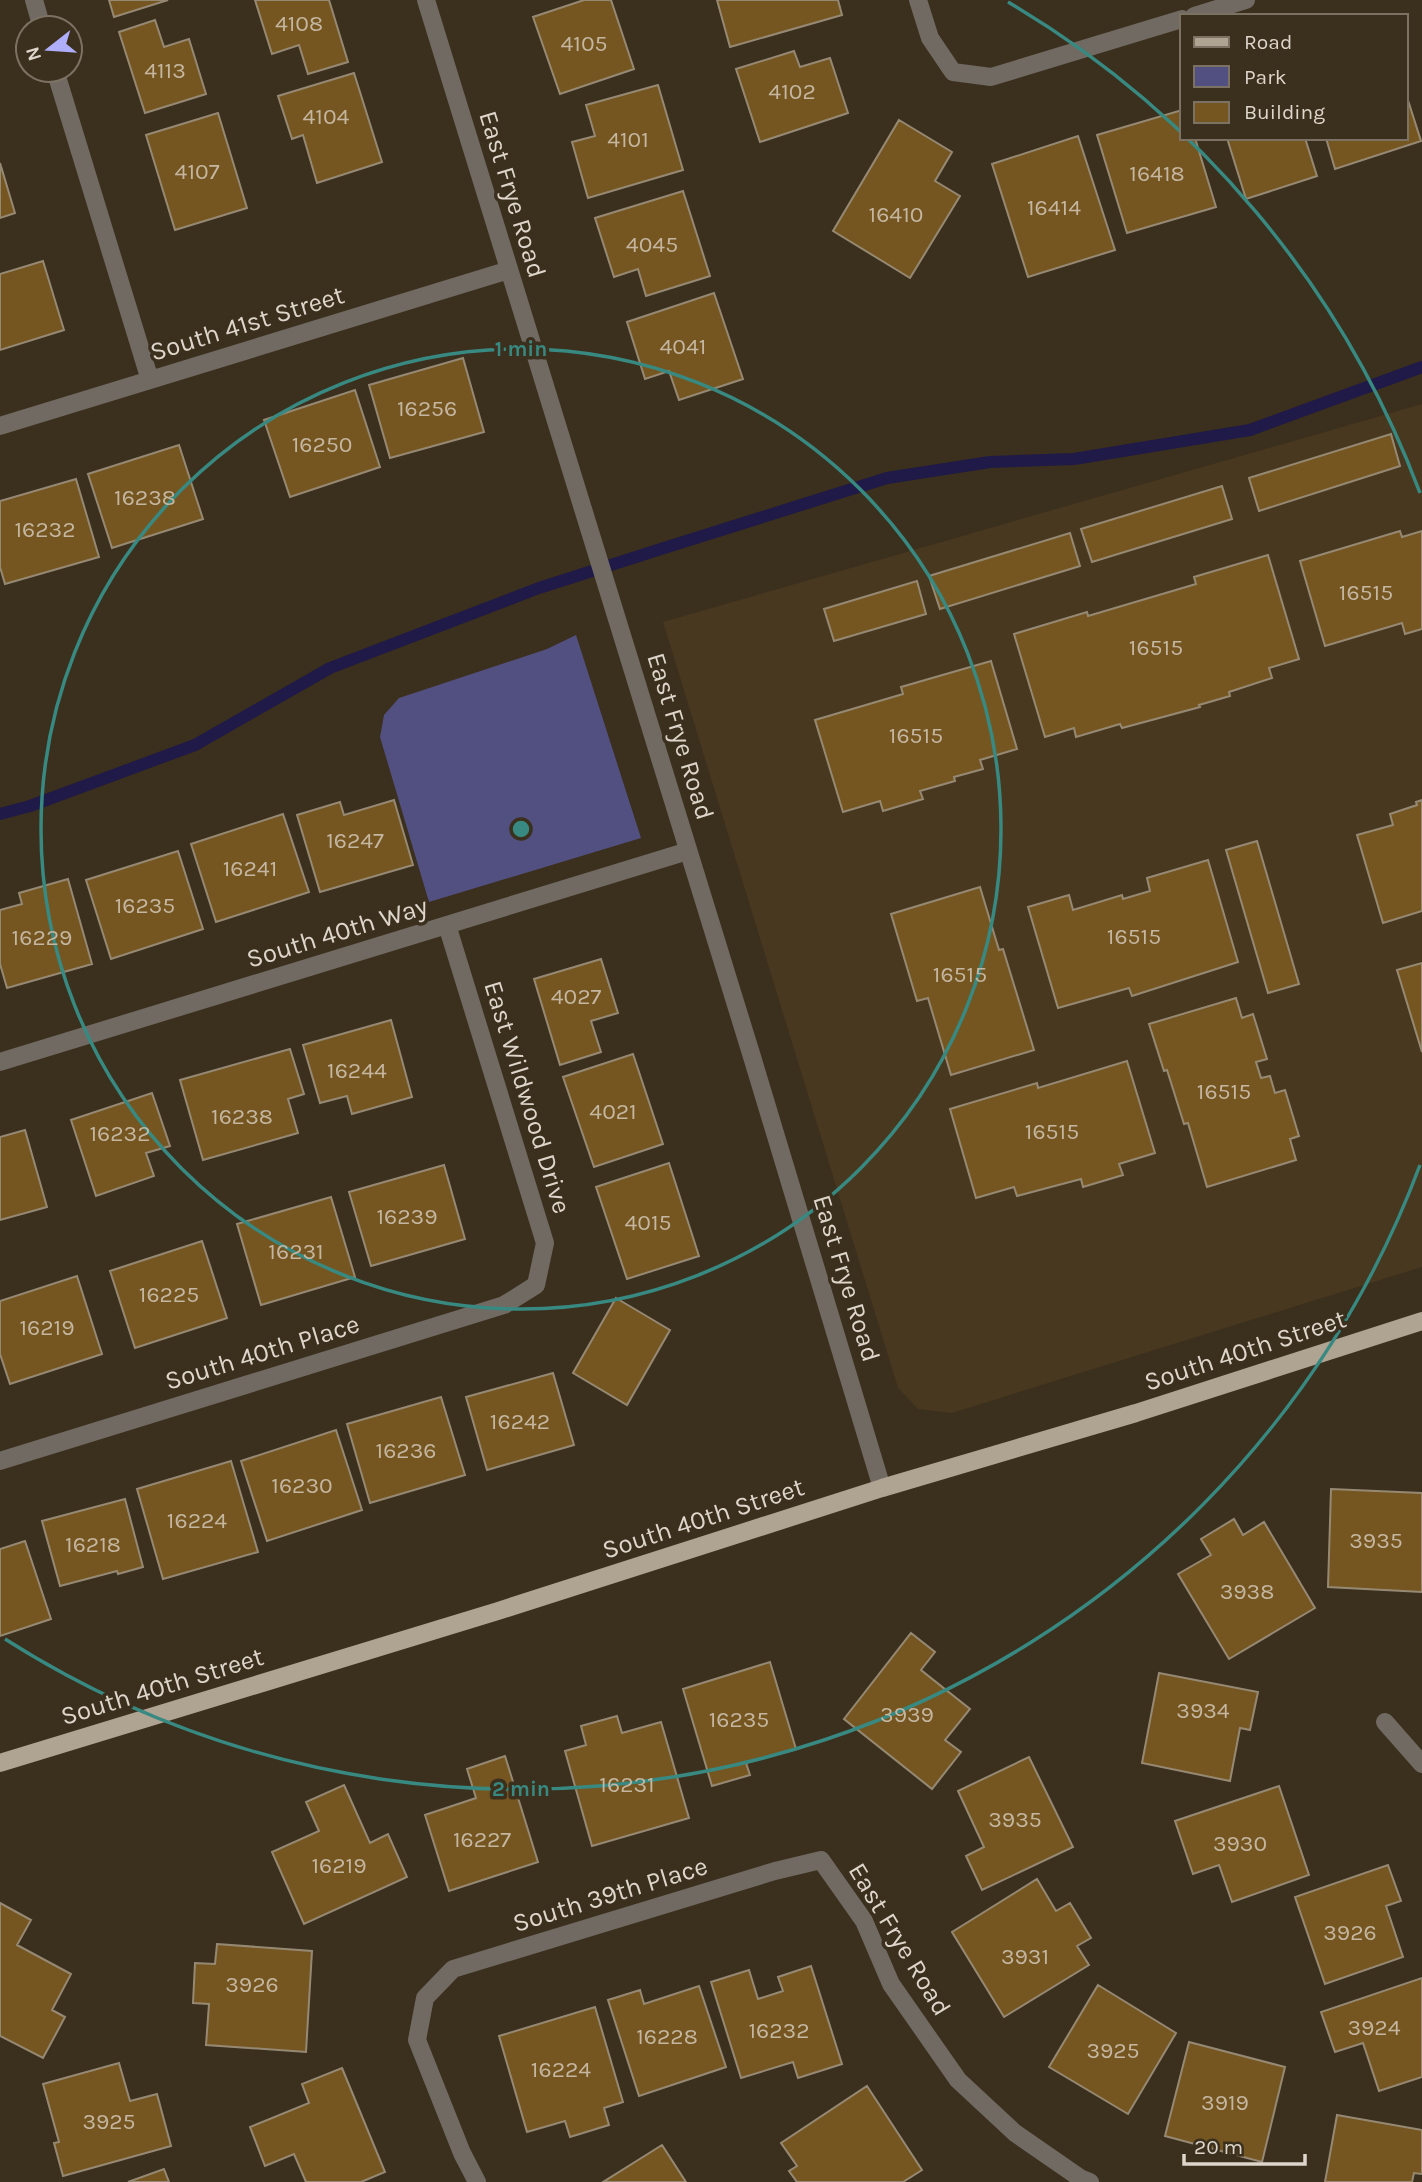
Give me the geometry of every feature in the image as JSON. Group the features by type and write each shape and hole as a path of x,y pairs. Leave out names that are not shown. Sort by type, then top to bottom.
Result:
{"main road":[{"name":"South 40th Street","path":"0,1763 498,1611 882,1488 1136,1413 1422,1321"}],"street":[{"name":"East Frye Road","path":"426,0 882,1488"},
{"path":"918,0 930,38 953,72 991,77 1180,20"},
{"path":"1200,14 1246,0"},
{"path":"59,84 150,380"},
{"name":"South 41st Street","path":"0,426 509,270"},
{"name":"South 40th Way","path":"0,1062 688,851"},
{"name":"East Wildwood Drive","path":"447,925 545,1243 536,1285"},
{"name":"South 40th Place","path":"0,1461 504,1305 536,1285"},
{"path":"1385,1722 1422,1764"},
{"name":"East Frye Road","path":"821,1860 864,1921 891,1984 958,2080 1015,2133 1080,2178 1090,2182"},
{"name":"South 39th Place","path":"477,2182 462,2153 417,2040 425,1998 453,1969 775,1871 821,1860"}],"shaded area":[{"path":"1422,404 1422,1267 952,1413 918,1409 898,1388 663,622"}],"green space":[{"path":"576,635 641,838 429,902 380,737 384,715 399,698 547,649"}],"building":[{"path":"109,0 168,0 114,17"},
{"path":"255,0 329,0 348,62 308,74 299,45 272,54"},
{"path":"584,0 611,0 634,69 560,94 533,17"},
{"path":"717,0 838,0 842,15 730,47"},
{"path":"155,20 164,47 189,39 206,94 145,113 119,32"},
{"path":"794,51 800,67 830,58 848,113 760,142 736,69"},
{"path":"354,73 382,162 317,183 303,135 292,139 278,96"},
{"path":"658,85 683,170 588,198 572,142 595,136 586,105"},
{"path":"1408,100 1421,141 1335,169 1327,140 1408,140"},
{"path":"1180,111 1180,140 1196,140 1216,207 1127,233 1097,135"},
{"path":"218,113 247,208 175,230 146,135"},
{"path":"899,120 952,152 935,181 960,196 910,278 833,231"},
{"path":"1078,136 1115,250 1028,277 992,164"},
{"path":"1228,140 1306,140 1317,176 1246,199"},
{"path":"0,163 15,213 0,218"},
{"path":"683,191 710,276 646,296 638,269 614,277 595,218"},
{"path":"43,261 64,330 0,350 0,274"},
{"path":"714,293 743,379 679,400 669,371 645,379 627,322"},
{"path":"463,358 484,432 390,458 369,385"},
{"path":"355,390 380,467 290,497 264,420"},
{"path":"1391,434 1400,466 1259,511 1249,478"},
{"path":"179,445 203,519 112,548 88,474"},
{"path":"76,479 99,557 5,584 0,567 0,501"},
{"path":"1222,486 1232,519 1092,562 1081,529"},
{"path":"1400,531 1402,537 1422,531 1422,629 1405,634 1402,623 1325,646 1300,561"},
{"path":"1070,533 1080,566 940,609 929,576"},
{"path":"1268,555 1299,659 1269,668 1272,678 1229,692 1230,696 1199,705 1200,707 1122,728 1120,724 1076,737 1074,728 1045,737 1014,634 1087,612 1088,616 1196,584 1194,577"},
{"path":"917,581 926,614 834,641 824,609"},
{"path":"991,661 1017,749 980,760 983,769 920,791 923,799 883,811 880,801 843,812 815,720 903,694 901,687"},
{"path":"394,800 413,865 320,892 297,815 340,802 344,815"},
{"path":"1422,800 1422,911 1383,923 1357,835 1393,825 1390,814 1417,805 1416,802"},
{"path":"283,814 309,892 216,922 191,844"},
{"path":"1257,841 1299,984 1268,993 1226,850"},
{"path":"178,851 203,929 111,959 86,880"},
{"path":"1208,860 1238,962 1132,996 1129,988 1058,1008 1028,907 1069,895 1073,910 1122,895 1123,899 1150,891 1147,878"},
{"path":"68,879 92,964 7,988 0,964 0,910 22,904 19,893"},
{"path":"980,887 999,950 1003,949 1034,1050 951,1075 928,998 917,1001 891,914"},
{"path":"601,959 618,1013 591,1021 601,1052 560,1065 534,979"},
{"path":"1422,963 1422,1052 1397,970"},
{"path":"1236,998 1242,1018 1253,1014 1267,1059 1256,1062 1261,1078 1270,1076 1275,1093 1285,1090 1299,1136 1290,1139 1296,1160 1207,1187 1188,1123 1184,1124 1149,1024"},
{"path":"391,1020 412,1097 352,1114 347,1096 320,1103 303,1045"},
{"path":"290,1049 304,1094 288,1099 298,1133 203,1160 180,1080"},
{"path":"633,1054 663,1144 594,1167 563,1077"},
{"path":"1127,1061 1155,1153 1119,1164 1123,1175 1083,1187 1081,1179 1017,1196 1014,1187 976,1198 950,1109 1037,1083 1038,1088"},
{"path":"152,1093 170,1146 146,1153 154,1176 96,1196 71,1120"},
{"path":"25,1130 47,1207 0,1220 0,1137"},
{"path":"669,1163 699,1256 627,1279 596,1187"},
{"path":"444,1165 465,1239 371,1266 349,1192"},
{"path":"331,1197 355,1277 261,1305 237,1224"},
{"path":"202,1241 227,1318 135,1348 110,1271"},
{"path":"77,1276 102,1354 10,1384 0,1354 0,1301"},
{"path":"616,1298 670,1330 627,1405 573,1373"},
{"path":"553,1373 574,1445 487,1470 466,1397"},
{"path":"441,1397 465,1475 370,1503 347,1424"},
{"path":"336,1430 362,1510 267,1541 241,1461"},
{"path":"231,1461 258,1552 163,1579 137,1489"},
{"path":"1331,1489 1422,1493 1422,1592 1328,1587"},
{"path":"125,1499 143,1567 60,1586 42,1521"},
{"path":"1234,1519 1243,1535 1264,1522 1315,1608 1229,1659 1178,1574 1211,1555 1201,1539"},
{"path":"25,1541 51,1619 0,1636 0,1549"},
{"path":"911,1633 935,1652 921,1670 970,1709 945,1740 961,1752 932,1789 844,1719"},
{"path":"770,1662 796,1749 746,1763 750,1775 712,1786 683,1689"},
{"path":"1159,1673 1258,1692 1250,1730 1240,1728 1230,1781 1142,1763"},
{"path":"617,1716 622,1733 661,1722 689,1818 592,1846 565,1751 586,1745 581,1726"},
{"path":"505,1756 538,1862 449,1891 425,1815 476,1798 467,1769"},
{"path":"1029,1757 1073,1847 982,1890 966,1856 984,1847 958,1791"},
{"path":"344,1785 370,1843 388,1834 407,1877 304,1924 272,1852 319,1831 306,1802"},
{"path":"1279,1786 1309,1875 1232,1902 1219,1865 1193,1874 1175,1821"},
{"path":"1388,1865 1401,1901 1386,1906 1403,1957 1325,1984 1295,1897"},
{"path":"1037,1879 1056,1911 1070,1903 1091,1938 1077,1946 1089,1965 1004,2017 952,1932"},
{"path":"0,1903 31,1920 17,1945 71,1974 52,2010 65,2017 43,2058 0,2036"},
{"path":"217,1944 312,1951 306,2052 206,2045 209,2004 193,2003 195,1963 215,1964"},
{"path":"811,1966 842,2064 798,2078 793,2062 741,2078 711,1982 749,1970 758,1999 783,1991 778,1977"},
{"path":"1422,1978 1422,2077 1379,2091 1363,2043 1335,2052 1321,2012"},
{"path":"1098,1985 1176,2033 1128,2114 1049,2067"},
{"path":"699,1986 726,2067 639,2096 608,2000 640,1990 644,2004"},
{"path":"595,2007 623,2102 604,2108 609,2125 570,2137 565,2121 527,2132 499,2036"},
{"path":"1189,2042 1285,2067 1262,2162 1165,2136"},
{"path":"119,2063 130,2101 157,2094 171,2146 63,2176 54,2143 59,2142 43,2084"},
{"path":"342,2068 385,2172 361,2182 306,2182 294,2154 265,2166 250,2127 309,2103 302,2084"},
{"path":"867,2086 922,2170 903,2182 797,2182 789,2171 797,2166 781,2143"},
{"path":"1337,2115 1422,2130 1422,2174 1414,2173 1412,2182 1325,2182"},
{"path":"662,2145 686,2182 603,2182"},
{"path":"164,2169 169,2182 128,2182"}],"waterway":[{"path":"0,814 30,806 195,745 330,668 539,588 664,548 887,478 990,462 1074,459 1250,430 1422,367"}]}
